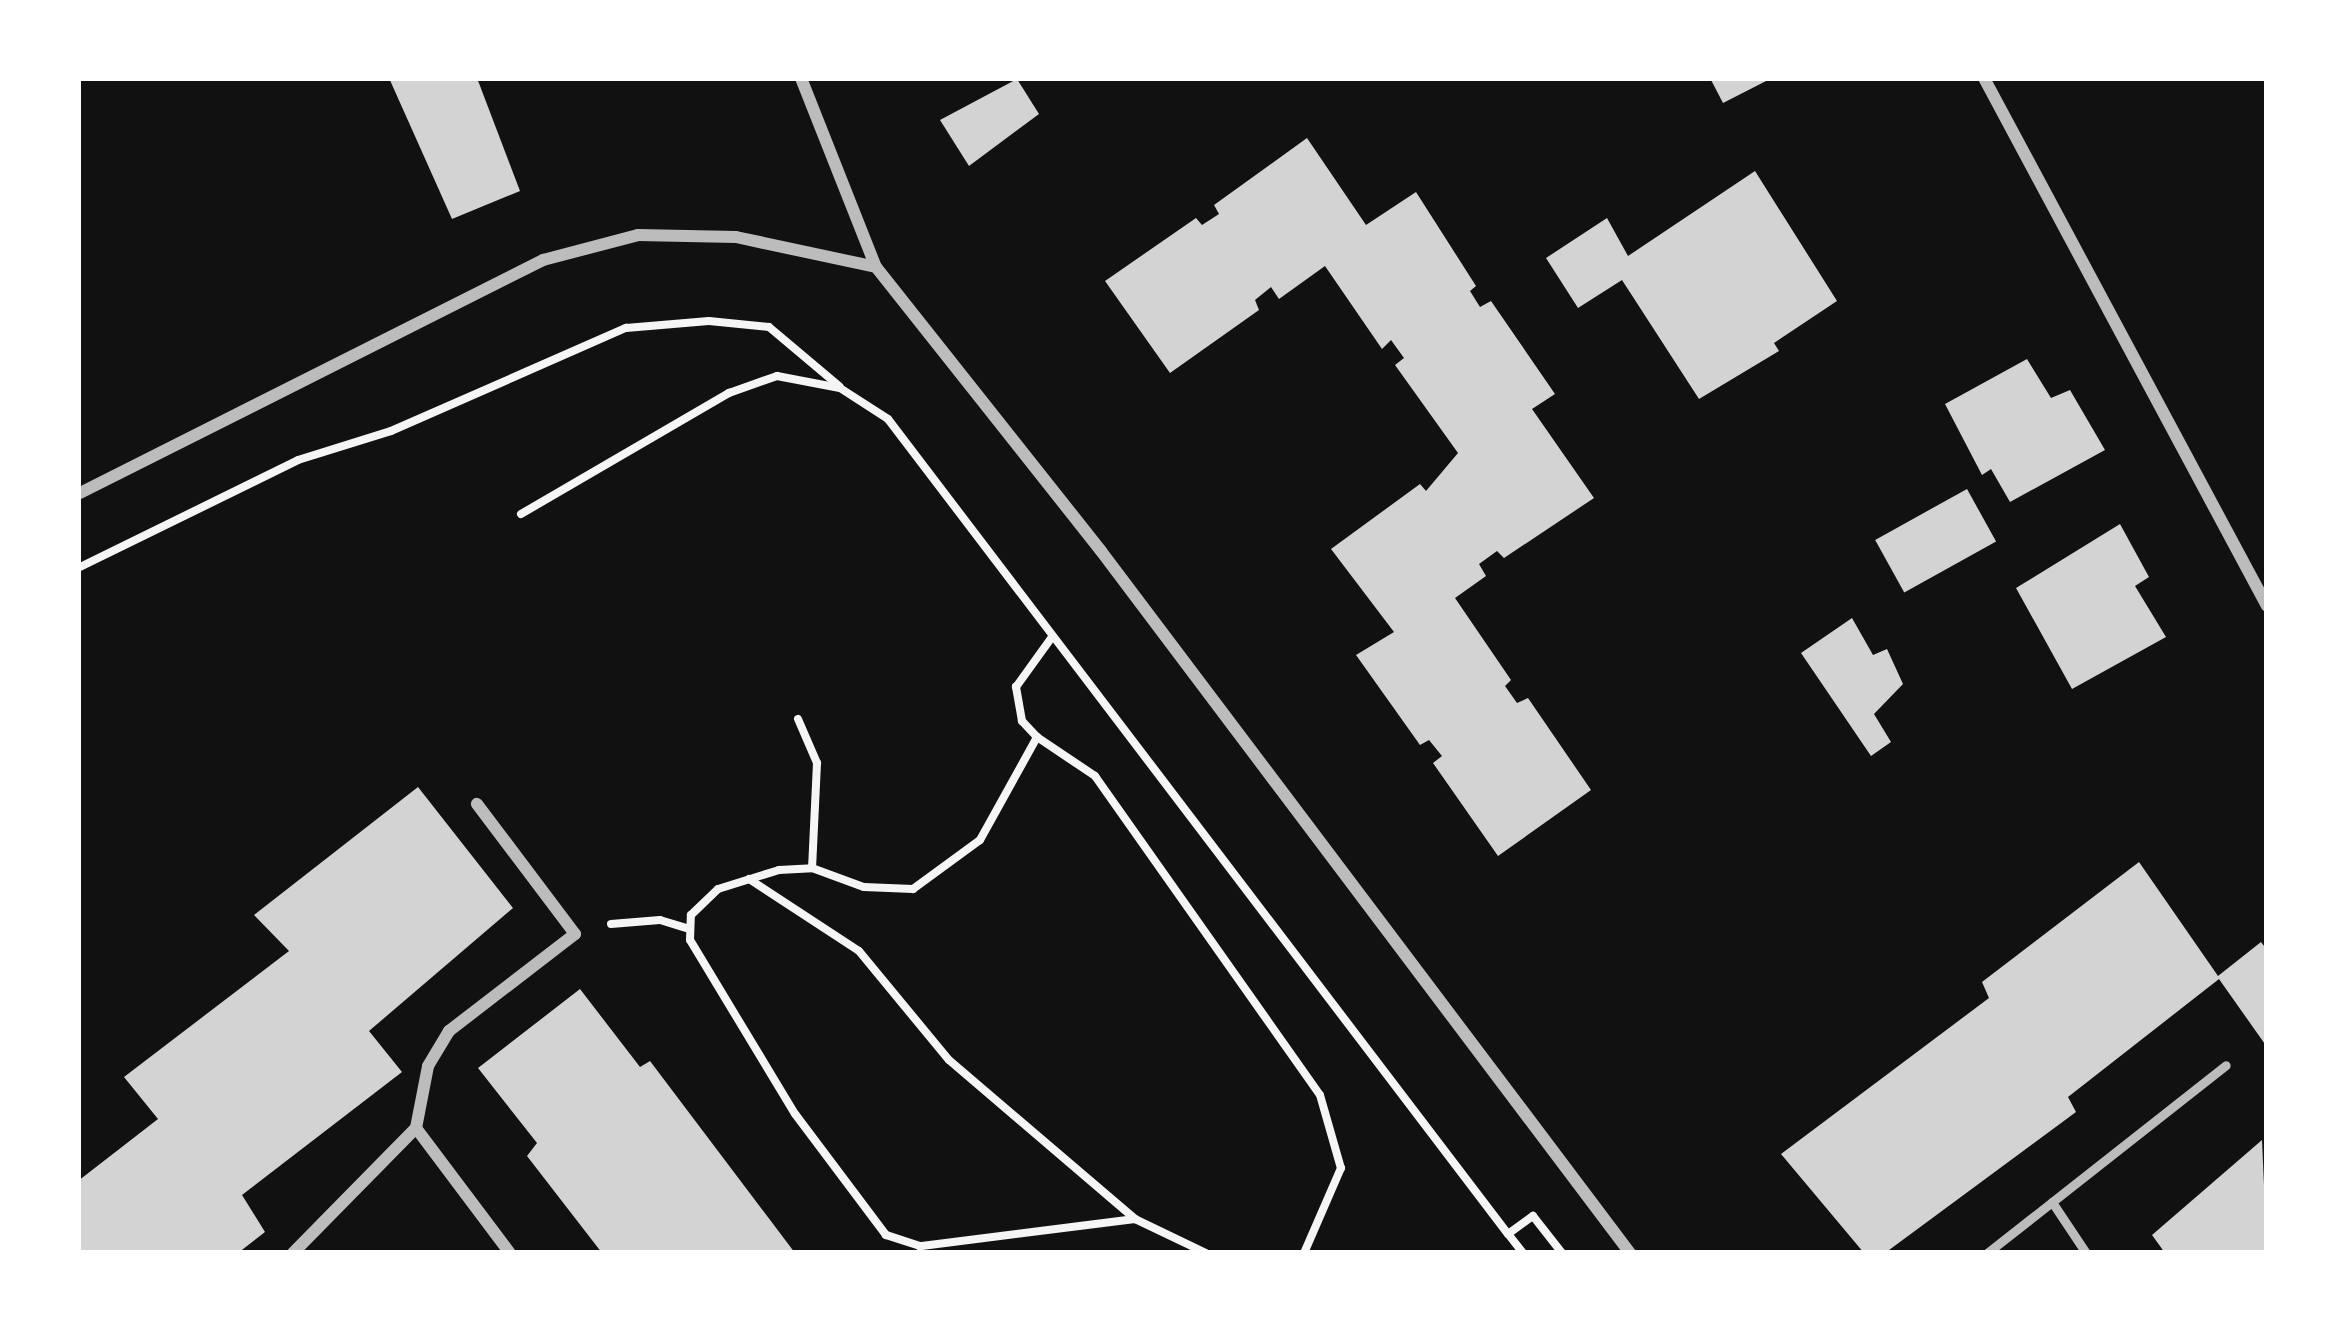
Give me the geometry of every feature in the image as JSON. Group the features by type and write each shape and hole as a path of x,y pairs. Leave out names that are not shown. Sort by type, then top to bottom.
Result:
{"street":[{"path":"801,78 876,267 1102,551 1630,1253"},
{"path":"1984,78 2267,606"},
{"path":"78,494 543,260 638,235 736,237 876,267"},
{"path":"292,1253 416,1128 428,1066 449,1030 575,934 477,804"},
{"path":"416,1128 510,1253"}],"lane":[{"path":"1987,1253 2226,1065"},
{"path":"2052,1202 2086,1253"}],"path":[{"path":"78,568 298,460 391,431 626,328 709,321 769,327 840,388 888,419 1522,1253"},
{"path":"521,514 729,393 777,376 840,388"},
{"path":"1052,638 1016,687 1022,721 1037,737 1095,776 1320,1095 1341,1168 1304,1253"},
{"path":"798,719 817,763 812,868"},
{"path":"686,928 718,889 748,878 812,868 864,887 913,889 980,840 1037,737"},
{"path":"748,878 859,951 949,1060 1136,1219 1206,1253"},
{"path":"575,934 618,922 686,928"},
{"path":"686,928 795,1114 886,1234 920,1246 1136,1219"},
{"path":"1508,1234 1533,1216 1562,1253"}],"building":[{"path":"389,78 477,78 520,191 452,219"},
{"path":"1710,78 1772,78 1723,103"},
{"path":"1017,79 1039,114 969,166 940,120"},
{"path":"1307,138 1366,225 1416,192 1476,286 1470,291 1480,307 1491,301 1555,394 1532,409 1594,498 1504,558 1497,551 1479,564 1486,576 1455,598 1511,680 1505,686 1517,703 1528,698 1591,790 1498,856 1433,763 1442,756 1429,740 1420,745 1356,655 1394,632 1331,549 1420,484 1426,491 1458,453 1395,365 1404,358 1391,340 1382,349 1325,266 1279,299 1271,287 1255,300 1259,310 1170,373 1105,281 1196,218 1202,225 1219,214 1214,205"},
{"path":"1755,171 1837,301 1774,343 1779,351 1699,399 1622,280 1578,308 1546,258 1607,218 1628,256"},
{"path":"2027,359 2051,398 2070,390 2105,450 2010,502 1991,469 1982,475 1945,404"},
{"path":"1967,489 1996,541 1904,592 1875,540"},
{"path":"2120,524 2149,577 2135,586 2166,637 2072,689 2016,588"},
{"path":"1852,618 1873,655 1887,649 1903,684 1874,714 1891,742 1871,756 1801,653"},
{"path":"418,787 513,908 369,1031 402,1072 242,1195 265,1232 238,1253 78,1253 78,1181 158,1119 124,1077 289,951 254,915"},
{"path":"2139,862 2218,976 2261,942 2267,950 2267,1047 2219,979 2068,1097 2076,1112 1885,1253 1864,1253 1781,1154 1989,998 1982,982"},
{"path":"580,989 640,1067 650,1061 795,1253 602,1253 527,1156 537,1143 478,1068"},
{"path":"2262,1140 2267,1253 2165,1253 2152,1235"}]}
